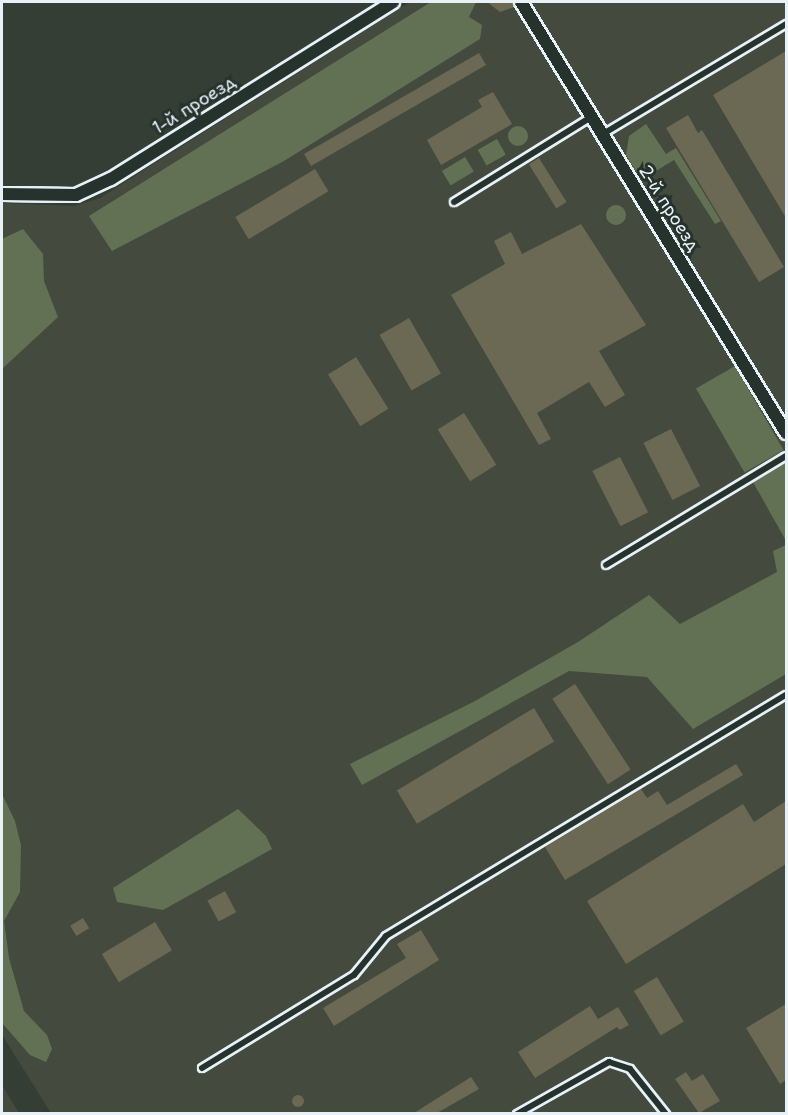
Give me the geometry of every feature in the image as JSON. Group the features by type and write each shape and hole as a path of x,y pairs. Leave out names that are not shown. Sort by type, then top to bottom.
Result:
{"street":[{"name":"1-й проезд","path":"2,194 76,195 111,179 393,2"},
{"name":"2-й проезд","path":"521,2 786,432"}],"lane":[{"path":"603,134 786,24"},
{"path":"454,202 592,116"},
{"path":"606,565 786,456"},
{"path":"202,1068 354,975 386,936 786,695"},
{"path":"517,1113 609,1062 630,1069 666,1113"}],"shaded area":[{"path":"410,2 513,2 786,444 786,1113 51,1113 2,1035 2,203 74,206 100,198"},
{"path":"528,2 786,2 786,422 622,156"},
{"path":"2,1085 19,1113 2,1113"}],"green space":[{"path":"431,2 476,2 469,17 482,25 480,39 284,161 112,251 89,216"},
{"path":"646,124 666,154 676,148 721,221 715,224 674,160 641,180 626,155 629,136"},
{"path":"518,126 525,129 528,136 525,143 518,146 511,143 508,136 511,129"},
{"path":"497,139 506,155 486,165 478,150"},
{"path":"465,157 474,172 451,185 442,171"},
{"path":"616,205 623,208 626,215 623,222 616,225 609,222 606,215 609,208"},
{"path":"23,229 43,254 44,281 58,317 2,369 2,239"},
{"path":"735,366 784,450 745,473 696,389"},
{"path":"786,463 786,538 785,539 753,482"},
{"path":"786,545 786,674 693,729 647,677 569,671 362,785 350,764 475,701 578,642 649,595 680,624 777,572 773,551"},
{"path":"2,794 15,821 21,845 20,892 4,921 9,958 24,1011 47,1035 52,1049 46,1062 30,1055 2,1023"},
{"path":"238,809 266,836 272,849 163,910 117,902 113,888"}],"building":[{"path":"487,2 513,2 514,7 500,12"},
{"path":"786,51 786,218 713,95"},
{"path":"479,53 486,65 311,166 304,154"},
{"path":"493,92 512,124 441,165 427,140 482,107 478,100"},
{"path":"688,115 698,133 702,130 784,267 759,282 666,128"},
{"path":"539,158 567,202 556,208 529,164"},
{"path":"315,169 328,191 249,239 235,217"},
{"path":"581,224 646,325 599,351 625,395 605,407 589,382 537,413 551,439 539,445 451,295 505,264 494,241 511,232 522,254"},
{"path":"409,318 441,373 412,390 380,335"},
{"path":"356,357 388,409 360,426 328,374"},
{"path":"464,413 496,465 470,481 438,429"},
{"path":"671,429 700,486 672,500 643,443"},
{"path":"620,457 648,512 621,526 592,471"},
{"path":"575,684 631,770 608,784 552,699"},
{"path":"534,708 554,741 417,824 397,790"},
{"path":"736,764 743,775 565,880 545,847 641,789 647,798 658,791 667,805"},
{"path":"786,801 786,864 626,964 587,901 743,804 754,822"},
{"path":"225,891 236,912 219,922 207,900"},
{"path":"83,918 89,928 76,936 70,926"},
{"path":"155,922 172,950 119,982 102,954"},
{"path":"421,930 439,960 334,1026 323,1008 406,958 397,944"},
{"path":"657,977 684,1022 661,1035 634,991"},
{"path":"786,1004 786,1080 780,1084 746,1028"},
{"path":"590,1006 598,1019 618,1007 629,1025 620,1030 617,1027 535,1078 518,1052"},
{"path":"686,1072 692,1081 703,1074 720,1101 699,1113 675,1079"},
{"path":"471,1077 479,1089 437,1113 414,1113"},
{"path":"300,1095 303,1096 303,1106 296,1107 293,1106 292,1099 293,1096"}]}
